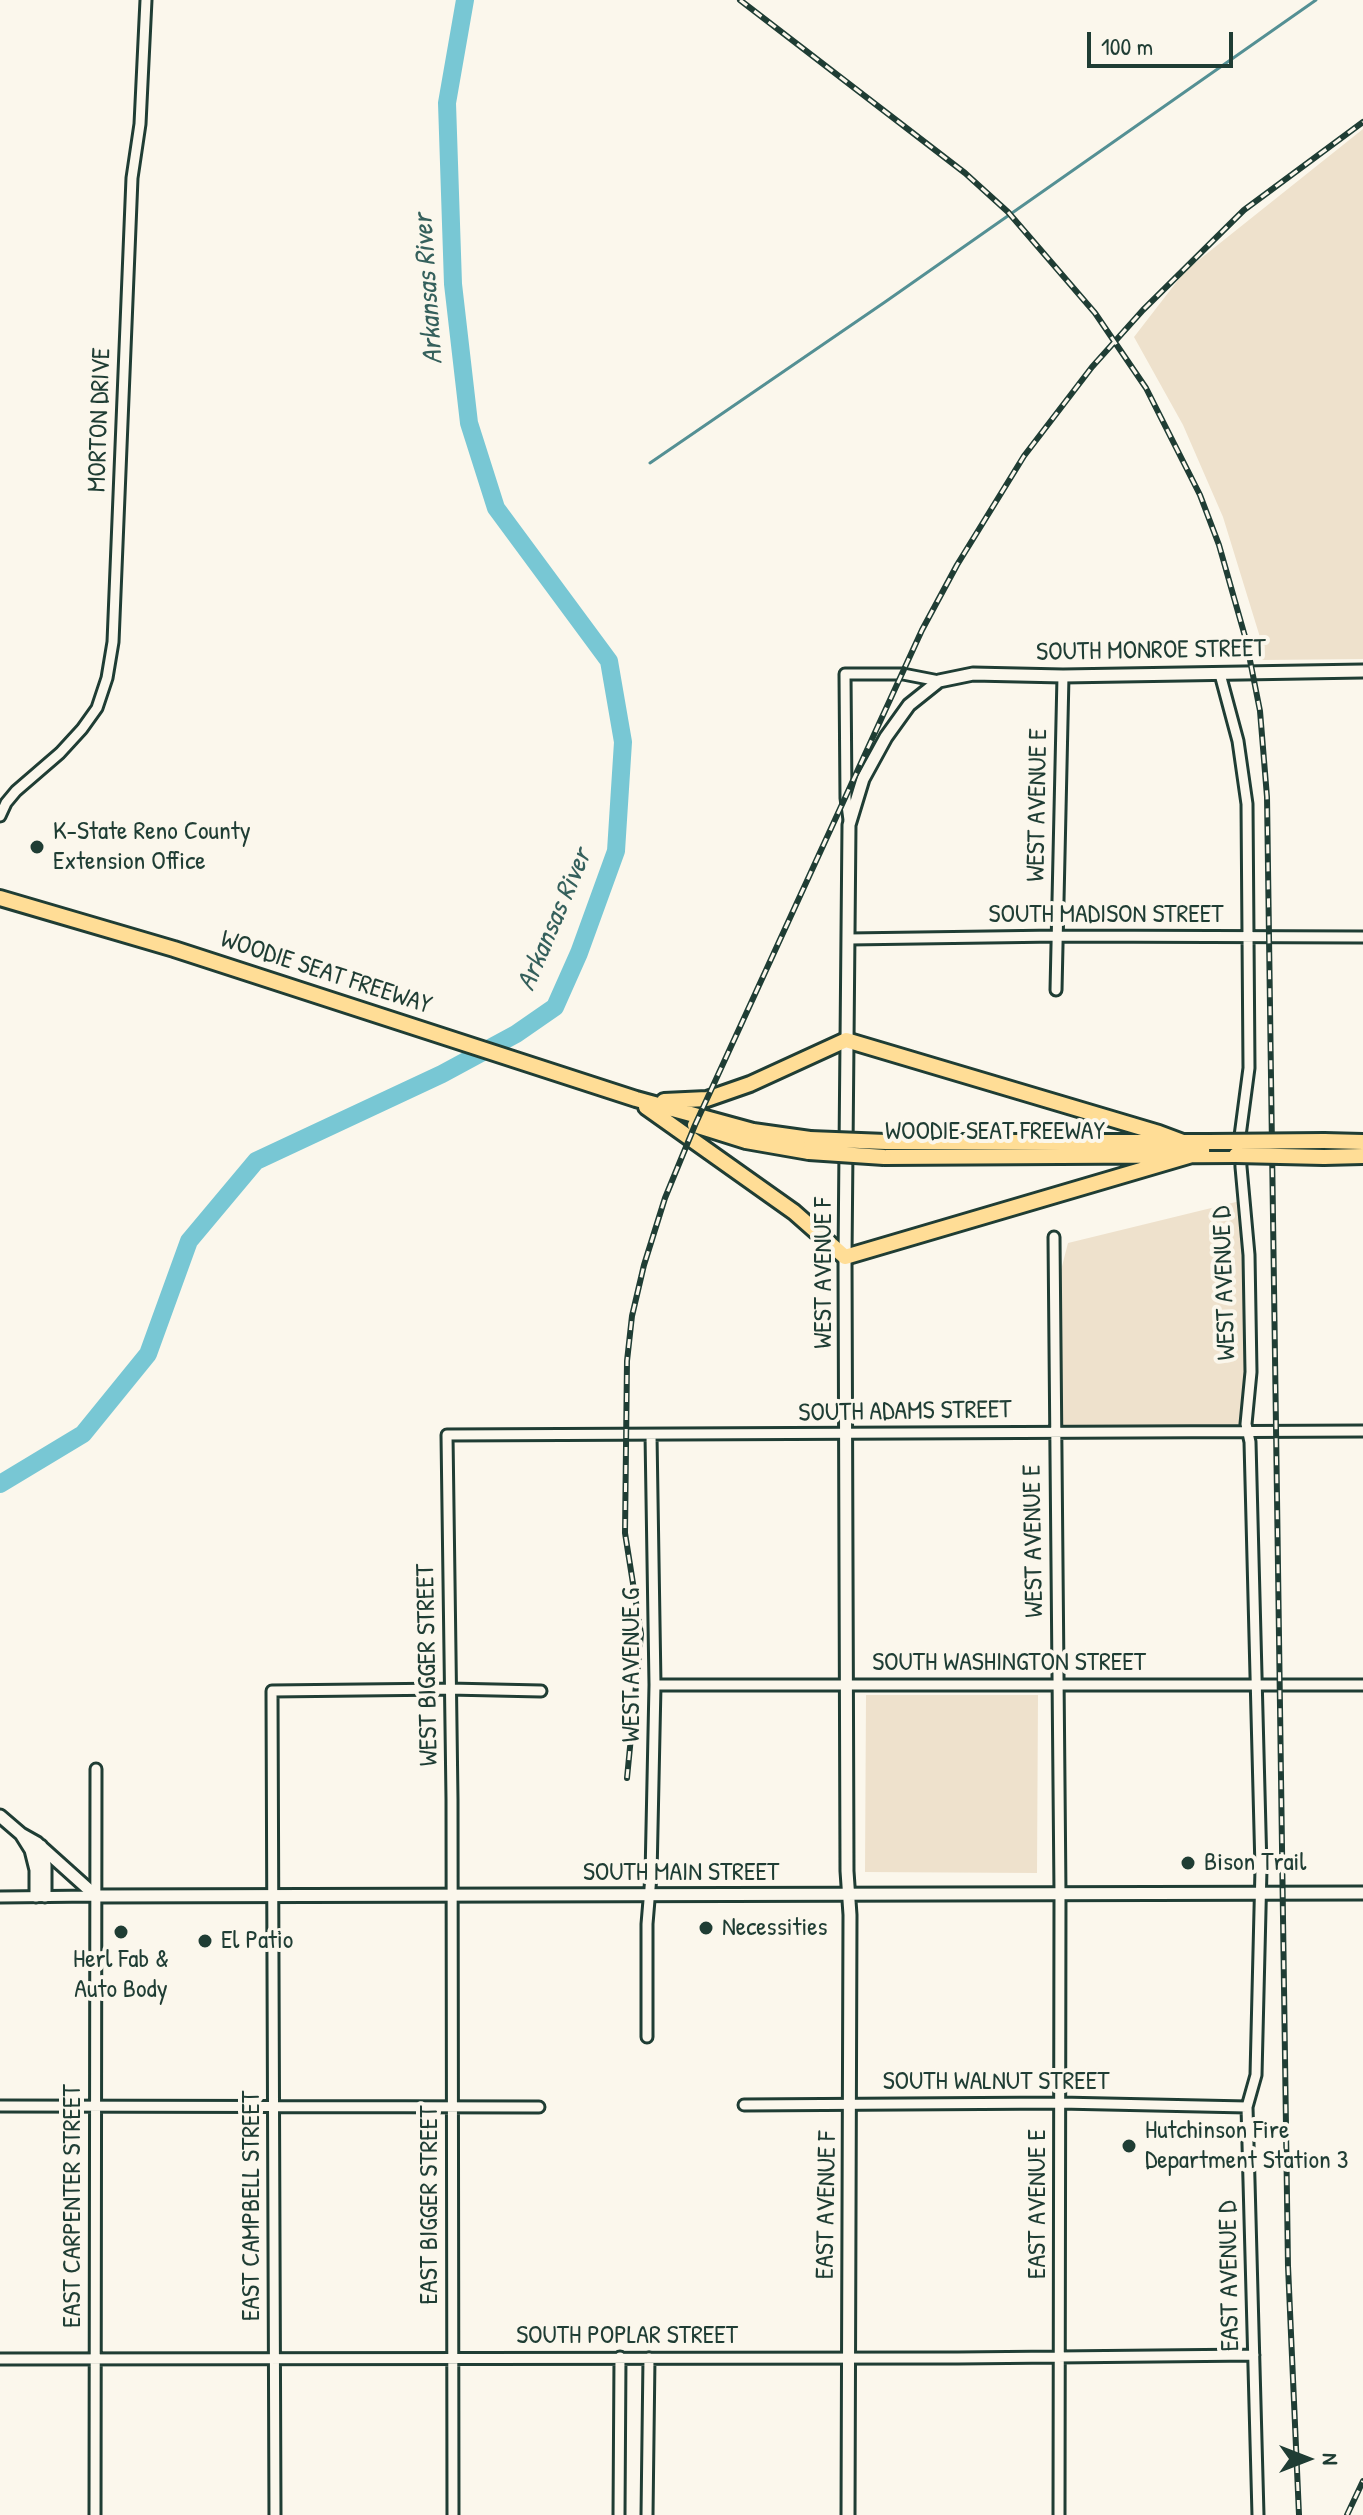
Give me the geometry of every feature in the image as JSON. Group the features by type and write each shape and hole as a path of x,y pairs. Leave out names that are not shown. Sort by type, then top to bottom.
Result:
{"main road":[{"name":"WOODIE SEAT FREEWAY","path":"0,898 174,949 619,1093 695,1125 746,1141 809,1145 884,1157 1192,1155 1210,1149"},
{"path":"636,1099 684,1102 707,1099 750,1084 846,1040 1183,1142"},
{"path":"636,1099 794,1212 845,1257 1192,1155"},
{"name":"WOODIE SEAT FREEWAY","path":"809,1145 1183,1142 1210,1149 1324,1149 1363,1142"},
{"name":"WOODIE SEAT FREEWAY","path":"1324,1149 1363,1156"}],"street":[{"name":"MORTON DRIVE","path":"3,802 60,753 82,729 97,708 107,678 113,642 132,178 140,124 146,0"},
{"name":"SOUTH MONROE STREET","path":"939,681 973,674 1063,676 1363,671"},
{"path":"849,825 845,674 903,674 939,681"},
{"name":"WEST AVENUE D","path":"1220,674 1238,741 1247,804 1249,1068 1240,1136 1249,1255 1251,1372 1247,1432 1250,1442 1257,1686 1260,1893"},
{"name":"WEST AVENUE E","path":"1056,990 1063,676"},
{"name":"WEST AVENUE F","path":"849,1895 845,1257 849,825 863,779 886,737 909,705 939,681"},
{"path":"0,816 3,802"},
{"name":"SOUTH MADISON STREET","path":"849,939 1363,937"},
{"name":"WEST AVENUE E","path":"1054,1237 1060,1893"},
{"name":"SOUTH ADAMS STREET","path":"447,1435 1363,1431"},
{"name":"WEST BIGGER STREET","path":"447,1435 452,1895"},
{"name":"WEST AVENUE G","path":"647,2037 647,1924 655,1685 651,1435"},
{"name":"SOUTH WASHINGTON STREET","path":"655,1685 1363,1685"},
{"path":"449,1689 541,1691"},
{"name":"EAST CAMPBELL STREET","path":"275,2515 272,1691 449,1689"},
{"name":"EAST CARPENTER STREET","path":"95,2515 96,1769"},
{"path":"0,1816 41,1846 96,1896"},
{"path":"21,1834 34,1860 40,1896"},
{"path":"40,1896 45,1865 41,1846"},
{"name":"EAST AVENUE E","path":"1059,2515 1060,1893"},
{"name":"EAST AVENUE D","path":"1258,2515 1247,2107 1256,2075 1260,1893"},
{"name":"SOUTH MAIN STREET","path":"0,1897 1363,1893"},
{"name":"EAST BIGGER STREET","path":"452,1895 453,2515"},
{"name":"EAST AVENUE F","path":"848,2515 849,1895"},
{"name":"SOUTH WALNUT STREET","path":"744,2105 1060,2103 1247,2107"},
{"path":"0,2106 539,2107"},
{"name":"SOUTH POPLAR STREET","path":"0,2359 1254,2355"},
{"path":"619,2515 620,2357"},
{"path":"647,2515 649,2358"}],"shaded area":[{"path":"1363,129 1363,659 1262,660 1259,634 1223,517 1183,425 1134,337 1185,271"},
{"path":"1240,1201 1246,1244 1243,1425 1060,1426 1059,1278 1068,1243"},
{"path":"866,1695 1038,1695 1037,1873 865,1872"}],"waterway":[{"name":"Arkansas River","path":"0,1484 83,1434 148,1354 189,1241 256,1161 442,1074 516,1034 555,1007 579,953 616,851 623,742 609,661 496,508 469,423 453,284 447,103 465,0"},
{"path":"650,463 1316,0"}],"railway":[{"path":"740,0 965,173 1008,212 1095,313 1146,388 1200,495 1219,545 1246,640 1260,711 1267,797 1288,2266 1299,2515"},
{"path":"627,1778 641,1634 625,1533 627,1361 632,1316 644,1265 665,1198 695,1125 922,630 957,565 1024,456 1092,367 1143,310 1244,210 1363,122"},
{"path":"1347,2515 1363,2481"}],"place":[{"name":"K-State Reno County Extension Office","path":"37,847"},
{"name":"Bison Trail","path":"1188,1863"},
{"name":"Necessities","path":"706,1928"},
{"name":"Herl Fab & Auto Body","path":"121,1932"},
{"name":"El Patio","path":"205,1941"},
{"name":"Hutchinson Fire Department Station 3","path":"1129,2146"}]}
